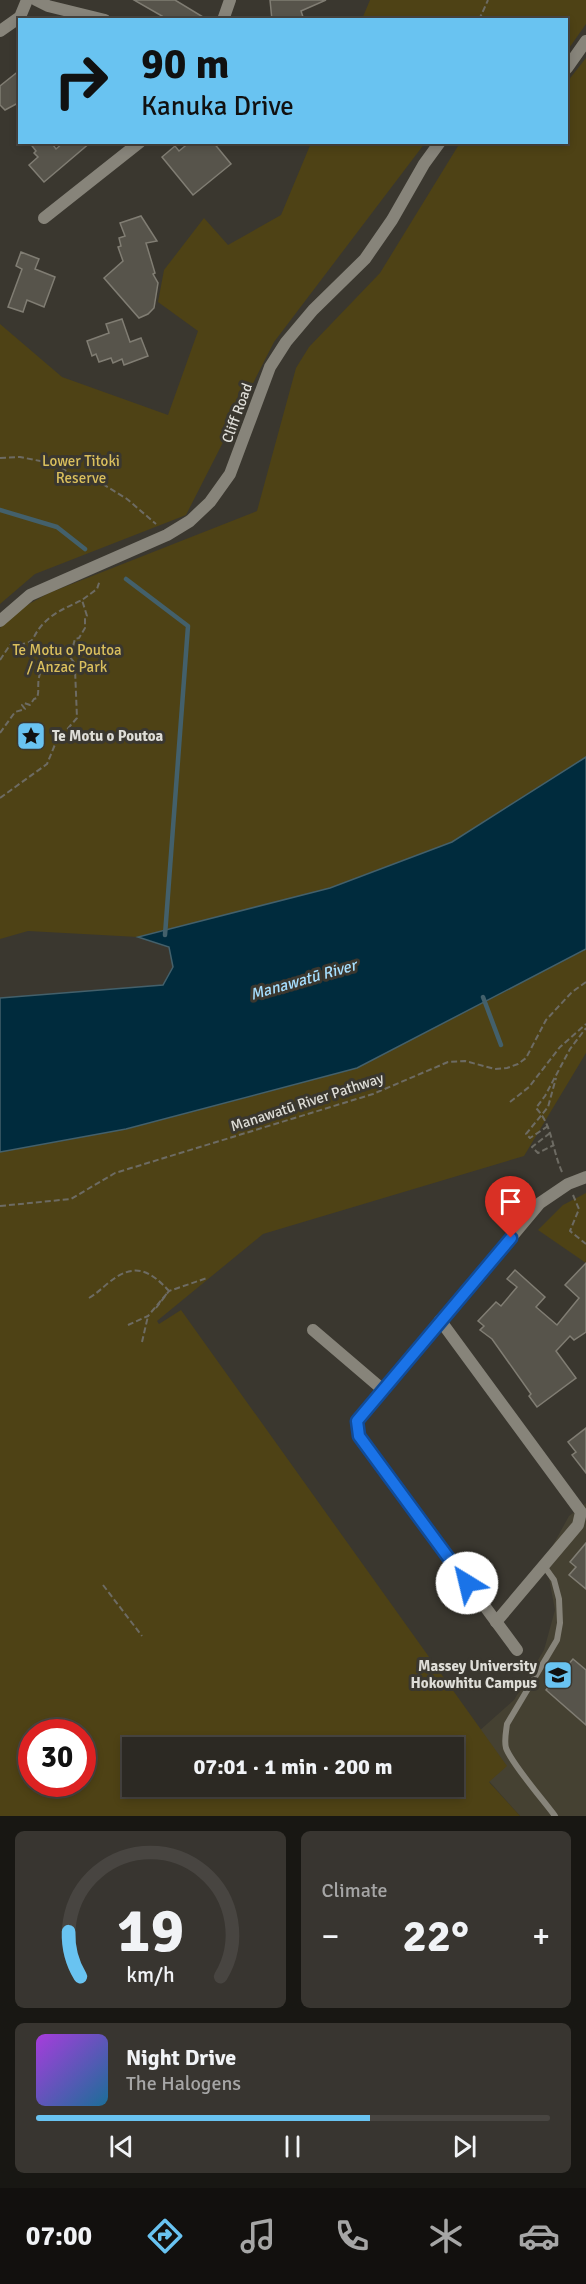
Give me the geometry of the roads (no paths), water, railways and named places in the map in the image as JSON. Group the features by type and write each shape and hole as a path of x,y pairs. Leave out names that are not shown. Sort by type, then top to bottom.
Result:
{"street":[{"path":"19,18 27,0"},
{"path":"36,0 48,6 97,18"},
{"path":"224,18 230,0"},
{"path":"0,31 18,18"},
{"path":"568,67 586,41"},
{"path":"44,218 137,144"},
{"name":"Cliff Road","path":"0,621 30,595 166,535 190,521 210,502 230,474 270,367 286,342 313,310 365,259 439,144"},
{"path":"517,1650 359,1436 357,1421 540,1203 566,1181 586,1177"},
{"path":"440,1320 581,1512 578,1525 496,1622"},
{"path":"313,1330 382,1389"}],"lane":[{"path":"544,1566 554,1580 559,1599 560,1623 557,1640 507,1724 505,1736 506,1748 512,1759 555,1816"}],"water":[{"name":"Manawatū River","path":"586,757 586,949 357,1068 126,1129 0,1152 0,998 163,985 173,967 169,947 138,937 330,888 452,842"}],"waterway":[{"path":"0,510 57,527 85,549"},
{"path":"126,579 188,626 165,935"},
{"path":"483,997 501,1045"}],"place":[{"name":"Te Motu o Poutoa","path":"31,736"},
{"name":"Massey University Hokowhitu Campus","path":"558,1675"}],"park label":[{"name":"Lower Titoki Reserve","path":"81,470"},
{"name":"Te Motu o Poutoa / Anzac Park","path":"67,658"}]}
